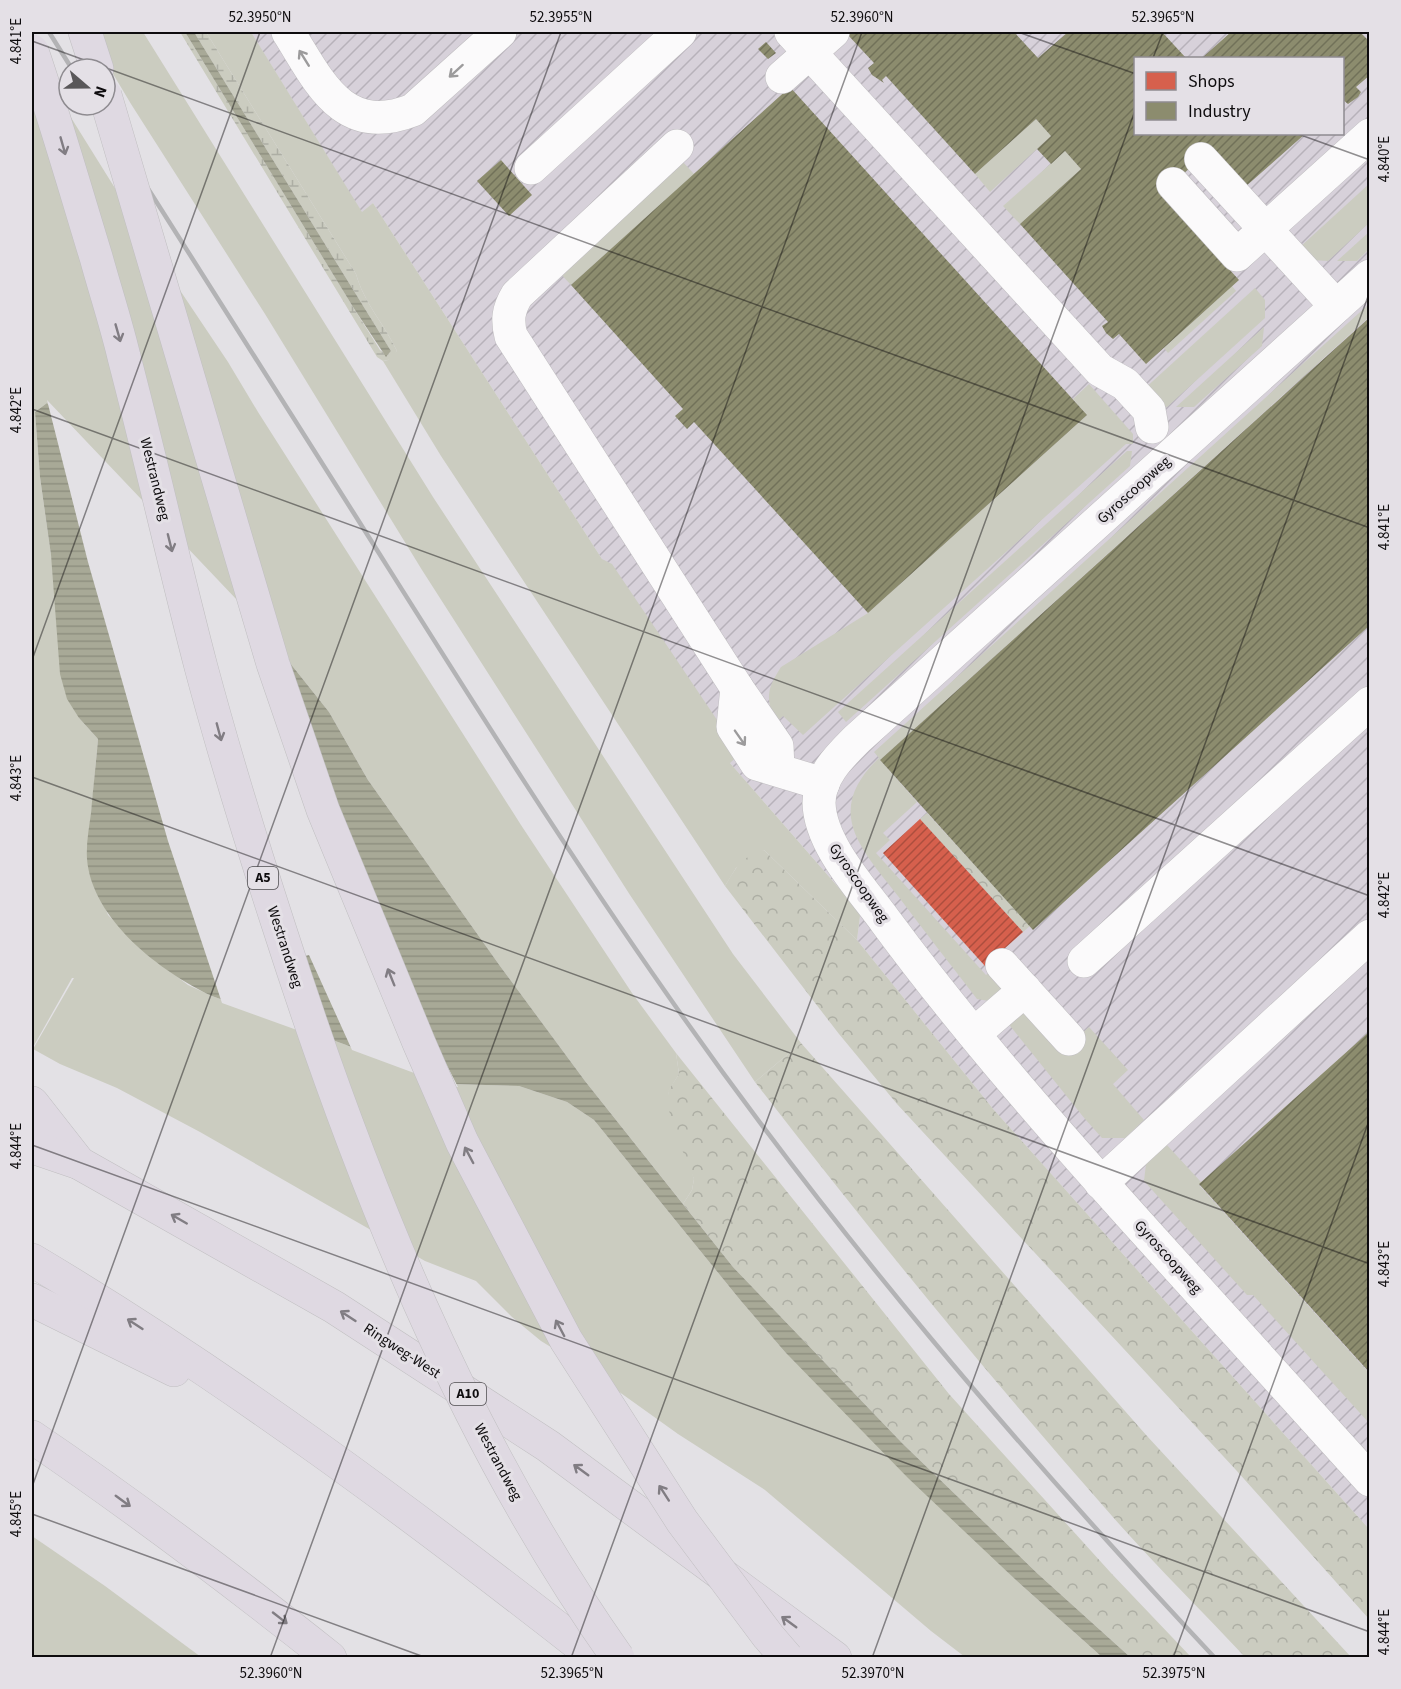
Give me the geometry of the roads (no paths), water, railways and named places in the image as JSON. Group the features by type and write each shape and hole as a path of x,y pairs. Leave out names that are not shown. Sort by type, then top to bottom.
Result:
{"highway":[{"path":"85,32 93,57"},
{"name":"Westrandweg","path":"32,51 58,129 123,352 200,665 231,775 316,1042 375,1200 434,1333 481,1430 543,1546 618,1658"},
{"path":"111,117 273,664 322,810 428,1065 462,1142 566,1340 682,1521 787,1658"},
{"name":"A10","path":"33,1104 79,1163"},
{"name":"Ringweg-West","path":"32,1148 79,1163 334,1307 548,1446 835,1658"},
{"path":"32,1260 113,1309 288,1426 476,1563 596,1658"},
{"path":"32,1300 288,1426"},
{"path":"32,1437 235,1583 330,1658"}],"street":[{"path":"288,32 325,92 339,104 355,112 373,117 386,117 413,110 500,32"},
{"path":"531,168 680,32"},
{"path":"782,77 811,38 1100,370 1125,384 1149,410 1152,427 1175,453"},
{"path":"1173,184 1237,255 1370,135"},
{"path":"677,146 517,295 508,314 508,326 511,336 737,688 777,746 778,769 823,784"},
{"path":"1201,159 1336,306"},
{"name":"Gyroscoopweg","path":"1370,276 858,739 830,769 823,784 819,802 827,836 836,853 903,945 974,1034 1101,1183 1370,1480"},
{"path":"1084,961 1370,703"},
{"path":"1101,1183 1370,936"},
{"path":"1002,965 1069,1039"},
{"path":"974,1034 1025,990"}],"railway":[{"path":"49,32 65,57"},
{"path":"103,117 547,817 669,997 796,1170 930,1337 1070,1500 1215,1658"}]}
